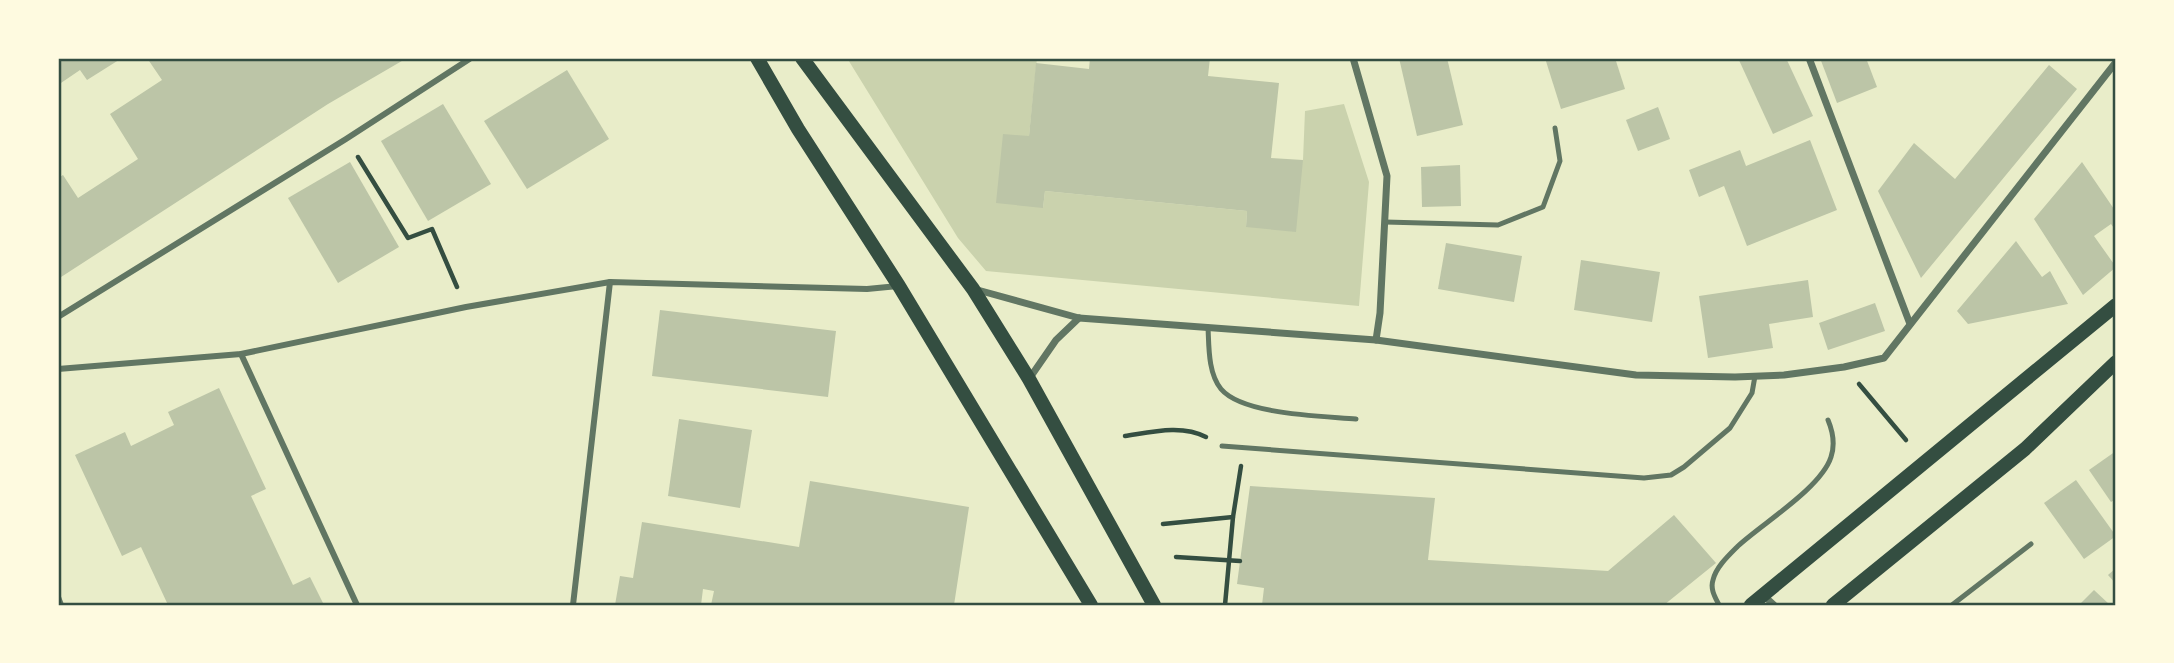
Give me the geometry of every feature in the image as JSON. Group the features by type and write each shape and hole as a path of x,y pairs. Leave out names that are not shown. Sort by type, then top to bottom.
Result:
{"main road":[{"path":"757,58 798,129 900,286 1090,605"},
{"path":"802,58 973,289 1030,379 1154,605"},
{"path":"1751,605 1768,600 2116,305"},
{"path":"1833,605 2025,449 2116,362"}],"street":[{"path":"58,317 346,139 471,58"},
{"path":"1353,58 1387,176 1380,313 1376,340"},
{"path":"1809,58 1910,324"},
{"path":"973,289 1079,318 1376,340 1636,374 1784,375 1844,366 1884,358 2116,62"},
{"path":"58,369 241,354 466,307 610,282 867,289 900,286"},
{"path":"573,605 610,282"},
{"path":"1030,379 1056,340 1079,318"},
{"path":"241,354 357,605"},
{"path":"58,597 61,605"}],"lane":[{"path":"1385,222 1498,225 1543,207 1560,161 1555,128"},
{"path":"1208,327 1209,358 1215,378 1221,389 1236,401 1254,408 1356,419"},
{"path":"1223,446 1644,478 1671,475 1730,428 1752,393 1755,376"},
{"path":"1719,605 1713,593 1712,581 1730,553 1814,484 1830,459 1833,432 1828,420"},
{"path":"1952,605 2031,544"}],"path":[{"path":"346,139 408,238 432,229 466,307"},
{"path":"1844,366 1906,440"},
{"path":"1125,436 1165,430 1195,431"},
{"path":"1225,605 1239,480"},
{"path":"1163,524 1233,517"},
{"path":"1176,557 1240,561"}],"green space":[{"path":"847,58 1037,58 1029,136 1043,208 1045,191 1247,211 1246,227 1303,160 1305,111 1344,104 1369,182 1359,306 986,271 958,238"}],"building":[{"path":"58,58 122,58 87,80 80,70 58,85"},
{"path":"147,58 407,58 328,104 58,279 58,178 63,175 78,198 138,159 110,114 162,80"},
{"path":"1090,58 1210,58 1208,76 1279,83 1271,158 1303,160 1296,232 1246,227 1247,211 1045,191 1043,208 996,203 1003,134 1029,136 1036,63 1089,69"},
{"path":"1399,58 1447,58 1463,125 1417,136"},
{"path":"1545,58 1615,58 1625,89 1561,109"},
{"path":"1738,58 1786,58 1813,116 1773,134"},
{"path":"1820,58 1866,58 1877,87 1837,103"},
{"path":"2049,65 2077,89 1921,278 1878,191 1914,143 1955,179"},
{"path":"567,70 609,139 527,189 484,121"},
{"path":"443,104 491,184 428,221 381,141"},
{"path":"1658,107 1670,139 1638,151 1626,120"},
{"path":"1810,140 1837,210 1747,246 1724,186 1699,197 1689,170 1740,150 1746,166"},
{"path":"350,162 399,247 338,283 288,198"},
{"path":"2082,162 2116,212 2116,231 2111,224 2094,236 2116,267 2083,295 2034,219"},
{"path":"1460,165 1461,206 1422,207 1421,167"},
{"path":"2016,241 2042,277 2050,271 2068,304 1968,324 1957,311"},
{"path":"1446,243 1522,256 1514,302 1438,289"},
{"path":"1581,260 1660,272 1652,322 1574,310"},
{"path":"1808,280 1813,317 1769,324 1773,348 1708,358 1699,296"},
{"path":"1875,303 1885,331 1828,350 1819,323"},
{"path":"660,310 836,331 828,397 652,376"},
{"path":"219,388 266,489 251,496 293,585 310,577 324,605 168,605 141,547 122,556 75,455 125,432 131,446 174,425 168,412"},
{"path":"679,419 752,430 740,508 668,496"},
{"path":"2116,451 2116,499 2111,502 2089,470"},
{"path":"2076,480 2116,536 2084,559 2044,503"},
{"path":"810,481 969,507 954,605 711,605 714,591 703,589 701,605 615,605 620,576 633,578 642,522 799,547"},
{"path":"1250,486 1435,498 1428,560 1608,571 1674,515 1716,563 1664,605 1262,605 1264,588 1237,584"},
{"path":"2116,568 2116,584 2108,575"},
{"path":"2094,590 2110,605 2079,605"}]}
